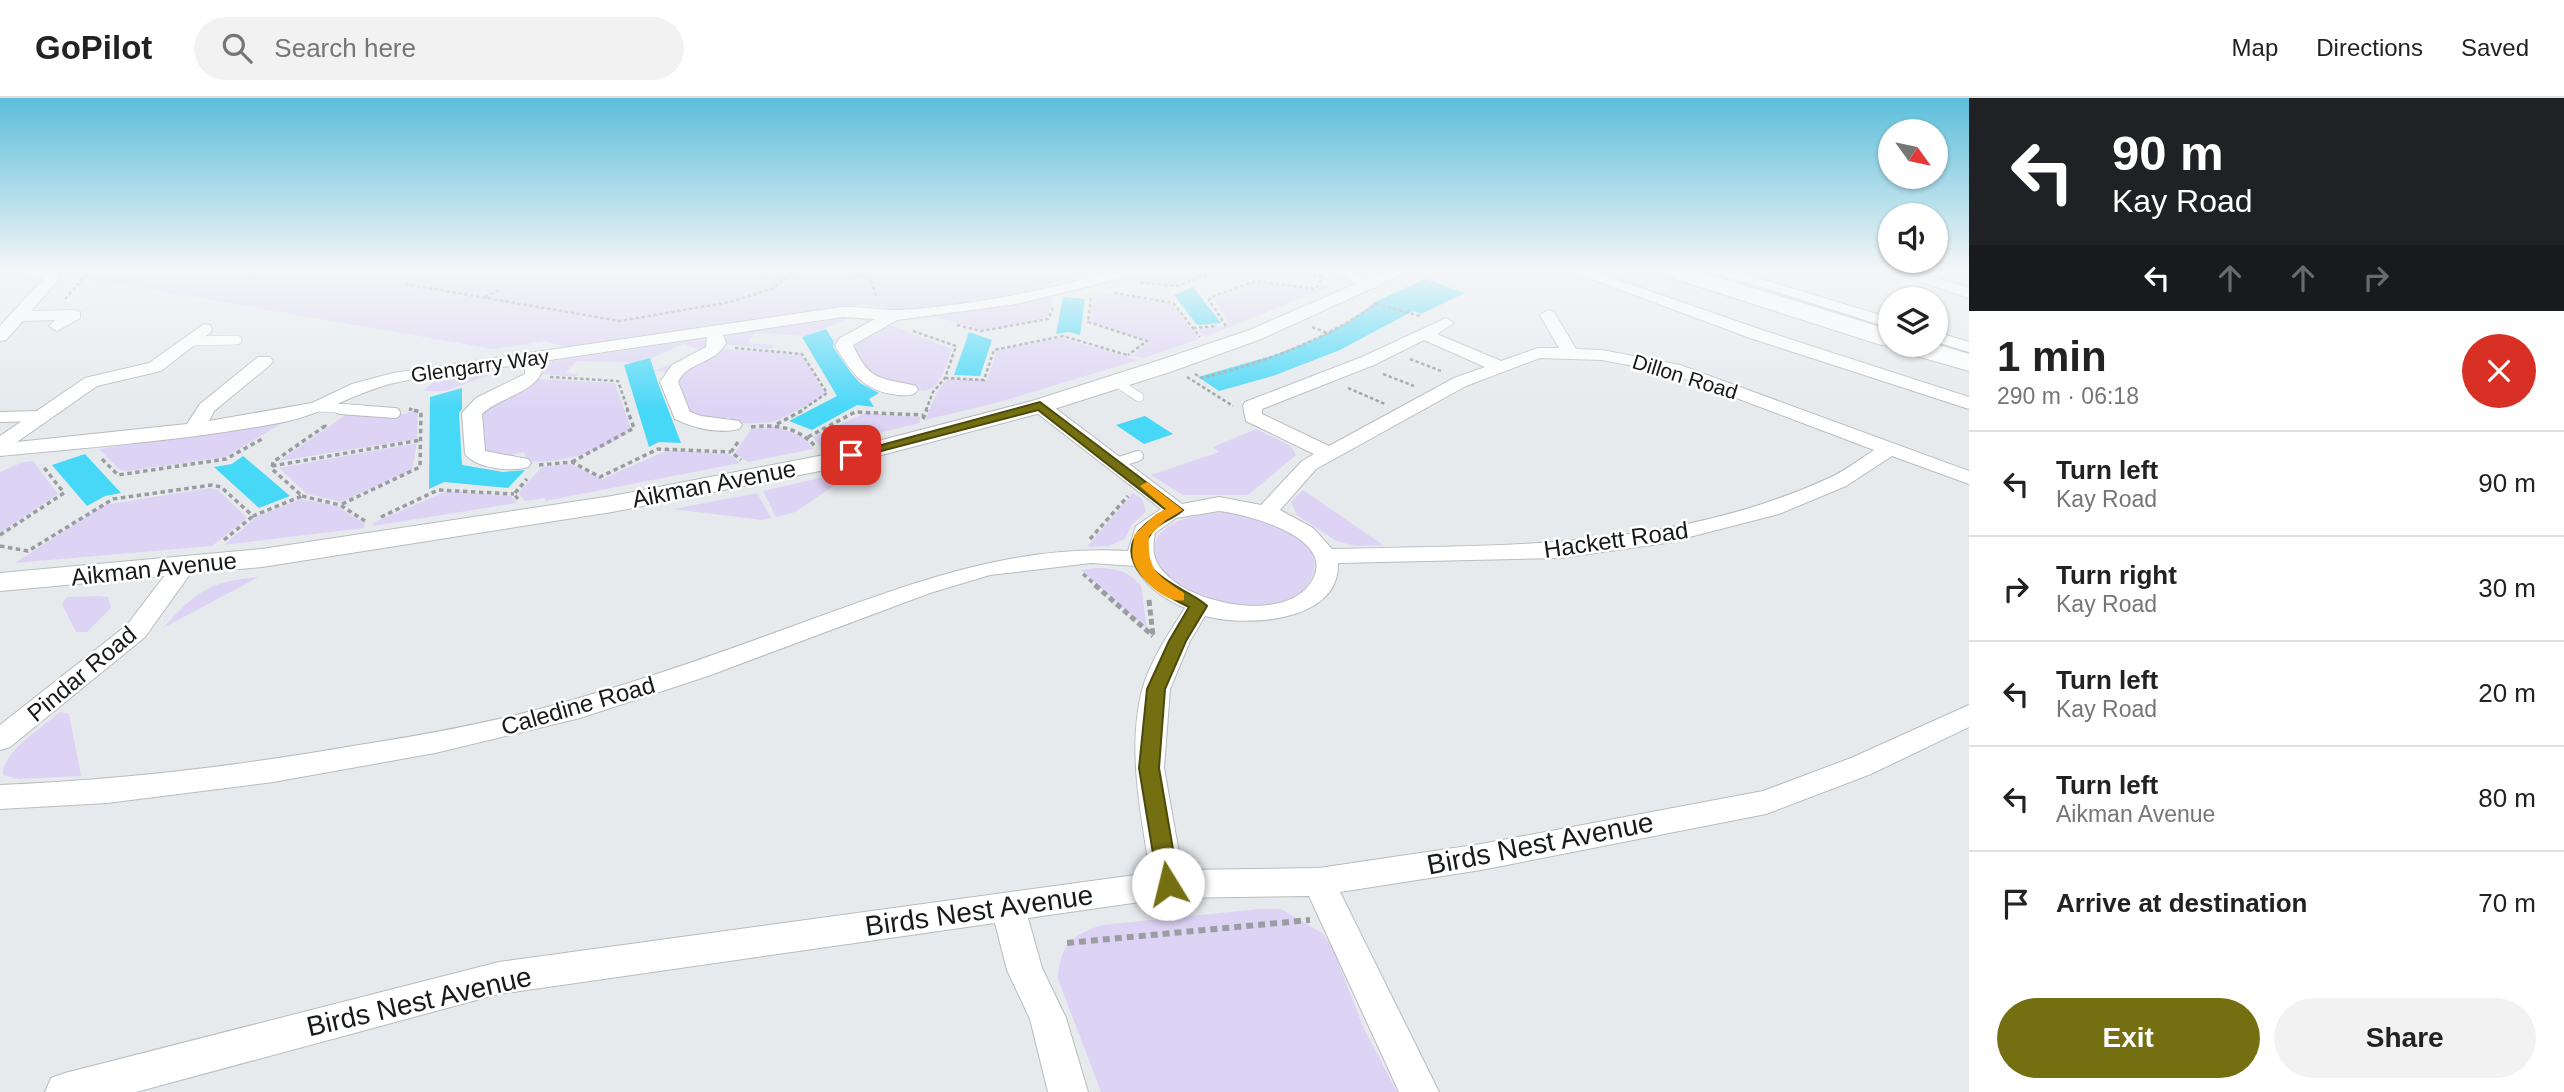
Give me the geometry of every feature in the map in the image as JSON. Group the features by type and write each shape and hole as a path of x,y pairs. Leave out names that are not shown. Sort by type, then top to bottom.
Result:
{"highway":[{"path":"1822,317 1878,335"},
{"path":"1948,357 1969,363"}],"street":[{"path":"0,336 16,317"},
{"path":"30,317 55,320"},
{"name":"Glengarry Way","path":"0,447 194,429 284,416 319,407 384,380 533,368 715,339 817,317"},
{"path":"882,317 844,346 869,384 909,390"},
{"name":"Aikman Avenue","path":"0,582 183,567 522,519 612,505 825,462 928,425 1040,406 1308,317"},
{"path":"1549,317 1570,353"},
{"path":"1709,317 1969,403"},
{"path":"1330,454 1253,417 1252,406 1360,364 1445,324"},
{"path":"0,447 91,382 155,367 204,329"},
{"path":"1424,334 1499,366"},
{"path":"715,339 673,373 669,382 682,415 697,422 741,426"},
{"path":"1948,341 1969,347"},
{"name":"Dillon Road","path":"1266,512 1309,465 1465,380 1538,353 1602,355 1674,369 1969,478"},
{"path":"194,429 207,408 264,361"},
{"path":"520,463 493,461 475,454 472,413 482,402 523,385 533,368"},
{"path":"1040,406 1176,510"},
{"name":"Hackett Road","path":"1325,556 1560,551 1666,536 1771,509 1839,482 1889,449"},
{"path":"1219,504 1266,512 1304,530 1325,556 1325,581 1304,602 1287,609 1244,614 1199,606 1166,590 1147,569 1142,535 1155,521 1176,510 1219,504"},
{"name":"Caledine Road","path":"0,797 107,792 273,771 435,743 570,711 674,679 921,588 988,568 1073,557 1147,569"},
{"name":"Pindar Road","path":"0,740 136,631 183,567"},
{"path":"1168,884 1149,768 1156,689 1164,641 1199,606"},
{"name":"Birds Nest Avenue","path":"65,1092 499,978 1168,884 1319,882 1481,857 1766,802 1861,766 1969,715"},
{"path":"1319,882 1419,1092"},
{"path":"1008,908 1025,970 1048,1018 1068,1092"}],"lane":[{"path":"189,341 237,340"},
{"path":"1116,382 1139,397"},
{"path":"319,407 395,413"},
{"path":"0,417 41,416"},
{"path":"1116,463 1138,456"}],"path":[{"path":"599,317 620,321 641,317"},
{"path":"808,437 855,412 928,425 933,392 945,378 956,346 884,317"},
{"path":"952,323 981,331 1049,317"},
{"path":"1088,317 1088,321 1147,341 1127,355"},
{"path":"1184,317 1201,338 1219,348"},
{"path":"1194,328 1226,326 1220,317"},
{"path":"1189,371 1202,379 1298,349 1331,335 1349,317"},
{"path":"1427,317 1445,324"},
{"path":"1306,325 1331,335"},
{"path":"945,378 984,380 994,350 1063,336 1136,358"},
{"path":"715,339 802,354 827,393 824,398 777,424 741,426 731,452"},
{"path":"1389,351 1465,380"},
{"path":"1360,364 1436,395"},
{"path":"514,494 539,465 572,462 634,428 618,381 533,368"},
{"path":"1181,373 1243,412 1253,414"},
{"path":"1325,378 1404,413"},
{"path":"340,505 420,467 421,412 402,409 395,413"},
{"path":"272,466 273,462 325,426 313,424"},
{"path":"777,424 808,437 825,462"},
{"path":"101,457 118,475 226,459 237,456 268,435"},
{"path":"272,466 421,440"},
{"path":"572,462 600,477 658,449 731,452 747,465"},
{"path":"0,535 64,493 42,465 55,461"},
{"path":"272,466 302,496 340,505 368,523 366,530"},
{"path":"0,546 28,551 101,503 113,499 212,485 221,487 253,516 302,496"},
{"path":"380,517 438,490 514,494 524,507 522,519"},
{"path":"1133,490 1073,557 1132,621 1164,641"},
{"path":"1147,569 1148,591 1164,641"},
{"path":"1066,943 1335,918"}],"shaded area":[{"path":"311,317 776,317 570,349 546,341 493,349"},
{"path":"851,317 806,336 755,333 748,343 774,345 771,349 723,344 723,339 731,334"},
{"path":"853,317 876,321 842,342 830,341 871,323"},
{"path":"938,317 1046,317 1044,319 982,330"},
{"path":"1092,317 1182,317 1199,339 1144,358 1133,356 1149,341 1091,322"},
{"path":"1225,317 1253,317 1205,337 1197,330 1230,325"},
{"path":"888,324 952,349 943,374 933,387 919,390 910,385 899,388 873,383 852,346"},
{"path":"1062,338 1138,360 1003,401 925,420 937,392 948,379 987,380 997,350"},
{"path":"702,339 711,341 709,349 667,372 654,371 703,351 684,344 640,363 577,361 565,373 578,374 575,377 542,374 543,366 553,361"},
{"path":"722,349 801,355 825,393 774,422 736,424 729,417 713,422 688,413 675,380 679,374"},
{"path":"500,371 445,391 423,391 438,378"},
{"path":"539,379 615,383 631,429 597,449 553,461 527,461 524,452 498,458 483,451 479,412"},
{"path":"410,411 418,412 417,439 279,461 347,414 406,414"},
{"path":"865,413 920,417 920,423 821,447 813,437"},
{"path":"284,422 226,457 127,471 120,470 99,449"},
{"path":"775,426 805,438 813,449 748,462 735,453 751,429"},
{"path":"1256,429 1291,446 1296,455 1248,495 1183,495 1151,475 1219,452 1213,447"},
{"path":"417,443 412,470 341,502 307,494 279,468"},
{"path":"668,450 729,454 740,463 545,501 545,498 525,501 518,493 542,467 570,464 602,479"},
{"path":"33,461 58,494 0,533 0,472 23,462"},
{"path":"859,469 795,512 776,517 763,491"},
{"path":"217,489 247,518 212,546 15,563 104,505"},
{"path":"1303,490 1383,545 1355,546 1336,541 1297,515 1291,502"},
{"path":"447,491 511,496 517,503 373,526 373,523"},
{"path":"757,493 771,518 762,520 673,509"},
{"path":"1133,493 1142,499 1146,511 1131,526 1125,539 1108,546 1087,547"},
{"path":"301,499 337,506 365,524 364,528 224,545 256,517"},
{"path":"1227,512 1264,520 1298,536 1313,556 1312,577 1307,586 1298,594 1275,603 1237,604 1204,597 1177,583 1160,566 1154,548 1162,531 1186,518"},
{"path":"1095,568 1121,571 1141,586 1147,629 1081,570"},
{"path":"259,577 163,628 185,605 205,590 215,585"},
{"path":"67,597 108,597 111,608 87,632 76,632 62,604"},
{"path":"60,712 69,714 81,776 19,779 3,775 4,767 16,749"},
{"path":"1281,909 1322,933 1332,947 1364,1029 1397,1092 1101,1092 1058,979 1061,959 1069,944 1083,933 1102,925"}],"building":[{"path":"1059,317 1082,317 1080,335 1069,332 1056,334"},
{"path":"1191,317 1217,317 1221,323 1197,325"},
{"path":"1355,317 1401,317 1340,350 1273,376 1219,391 1198,377 1275,355"},
{"path":"826,329 834,342 833,347 852,374 860,383 879,393 869,399 874,407 857,405 812,430 789,421 837,396 802,337"},
{"path":"969,332 992,340 980,376 954,375"},
{"path":"650,358 681,443 659,442 649,447 624,365"},
{"path":"462,388 462,409 459,413 462,465 503,472 525,470 508,488 444,482 429,489 430,397"},
{"path":"1145,416 1173,434 1144,444 1116,425"},
{"path":"85,454 121,493 105,496 87,506 52,465"},
{"path":"243,456 290,496 259,508 214,467 232,464"}],"slow traffic":[{"path":"1147,486 1176,510 1149,525 1142,535 1140,559 1154,581 1178,597"}],"route":[{"path":"851,455 1040,406 1176,510 1149,525 1142,535 1139,547 1140,559 1154,581 1181,599 1199,606 1177,641 1156,689 1149,768 1168,884"}]}
